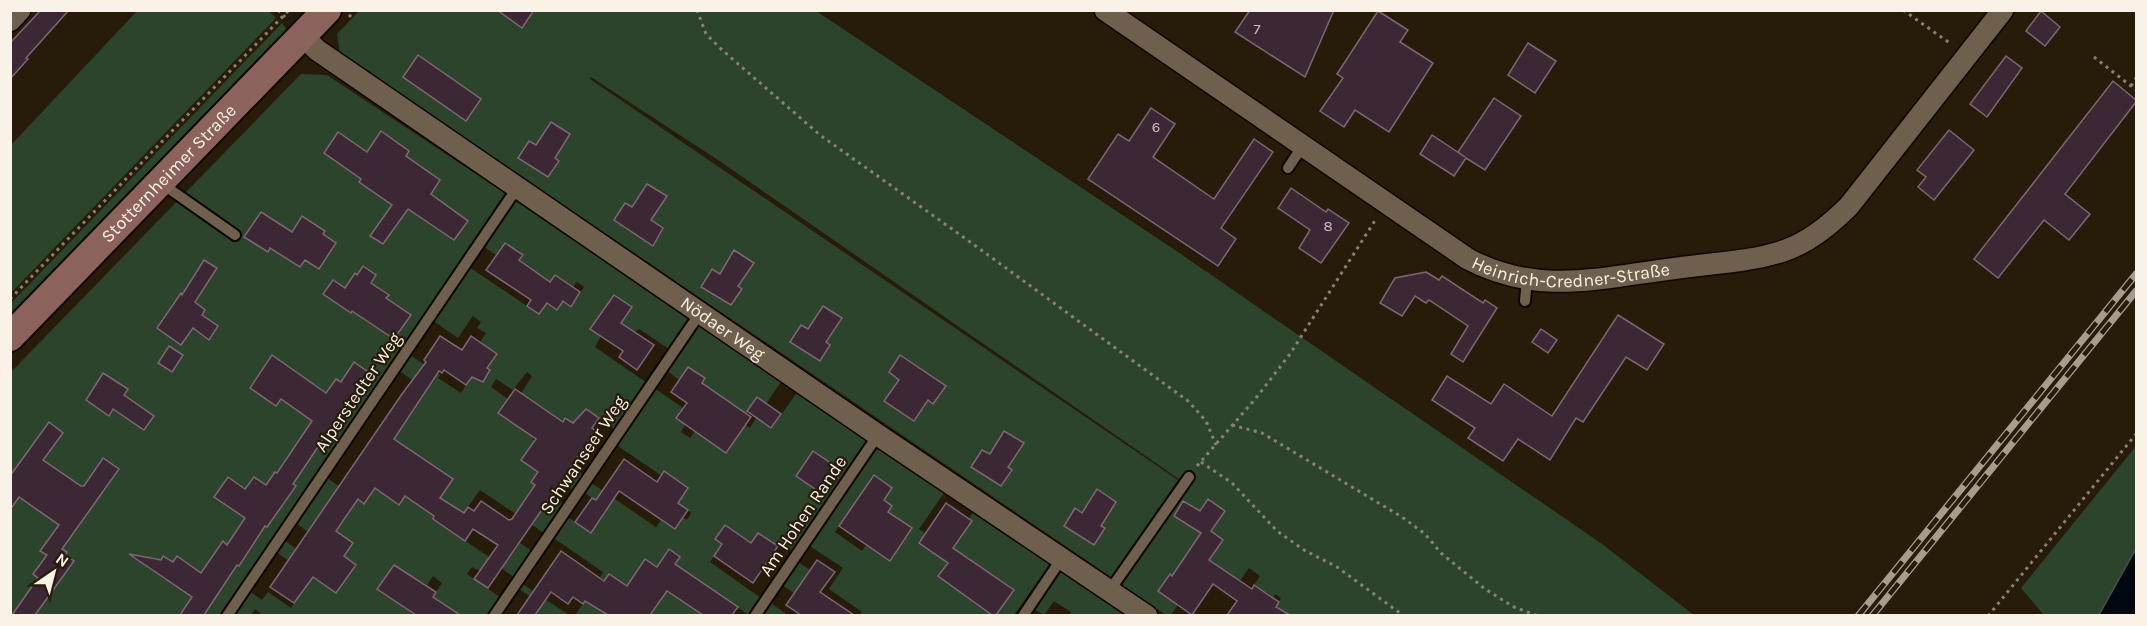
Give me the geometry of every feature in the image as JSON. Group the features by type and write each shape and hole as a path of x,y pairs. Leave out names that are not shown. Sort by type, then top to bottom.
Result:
{"main road":[{"name":"Stotternheimer Straße","path":"10,337 327,10"}],"street":[{"path":"10,21 20,10"},
{"name":"Heinrich-Credner-Straße","path":"1105,10 1468,259 1488,270 1551,282 1584,282 1754,258 1787,250 1825,229 1849,206 2003,10"},
{"name":"Nödaer Weg","path":"303,36 317,50 517,188 878,435 1147,615"}],"lane":[{"path":"1288,168 1302,147"},
{"path":"161,182 235,235"},
{"name":"Alperstedter Weg","path":"227,615 517,188"},
{"path":"1525,301 1527,279"},
{"name":"Schwanseer Weg","path":"494,615 700,313"},
{"name":"Am Hohen Rande","path":"755,615 878,435"},
{"path":"1110,590 1189,477"},
{"path":"1023,615 1062,558"}],"path":[{"path":"10,299 289,10"},
{"path":"697,10 706,34 721,50 820,135 1188,401 1206,421 1216,445"},
{"path":"1904,10 1968,55"},
{"path":"2094,57 2136,90"},
{"path":"2131,86 2136,78"},
{"path":"1189,477 1290,354 1379,215"},
{"path":"1232,425 1262,434 1402,517 1425,534 1442,553 1485,589 1514,607 1538,615"},
{"path":"1988,615 2136,434"},
{"path":"1201,462 1232,483 1277,531 1304,550 1337,567 1404,615"}],"green space":[{"path":"138,10 269,11 276,18 11,293 11,145"},
{"path":"360,10 816,11 1172,248 1602,544 1694,615 1287,615 1276,607 1281,598 1275,594 1273,598 1254,585 1260,576 1249,568 1240,581 1209,560 1223,540 1205,527 1185,556 1180,581 1169,574 1158,591 1178,605 1171,615 1166,615 1122,585 1189,486 718,160 591,77 590,79 1178,480 1111,577 340,53 337,34","holes":["1208,499 1225,511 1215,526 1198,515"]},
{"path":"282,23 287,30 282,44 11,325 11,303"},
{"path":"301,74 327,75 506,194 220,615 11,615 10,373"},
{"path":"515,200 689,320 669,349 639,329 635,332 621,323 632,307 614,295 590,329 601,336 595,347 647,383 615,429 586,409 573,423 565,418 561,425 546,411 520,395 532,376 527,372 513,390 496,379 491,387 508,399 498,413 536,433 532,439 583,475 573,490 541,468 531,482 535,485 526,499 542,510 552,496 563,504 544,533 480,490 451,531 489,557 480,571 472,567 467,574 500,597 488,615 460,615 439,602 421,599 429,587 436,592 442,583 433,576 427,585 413,576 405,589 378,589 412,613 410,615 264,616 255,609 251,615 233,614 249,591 262,600 268,592 291,608 309,575 276,552 284,540 315,562 337,593 356,565 344,556 353,543 317,518 308,532 296,523 327,478 339,486 328,502 347,515 358,499 364,503 378,484 399,505 410,489 453,479 394,439 426,389 399,371 410,355 440,375 438,378 461,393 473,375 483,381 490,371 487,368 497,354 480,342 486,333 477,328 481,322 473,316 458,338 433,321 469,267 539,314 547,303 557,310 563,301 571,306 584,287 577,282 573,287 555,275 550,282 519,260 522,256 505,243 496,255 483,246"},
{"path":"697,324 781,382 766,404 757,398 741,422 750,428 756,418 772,428 797,392 868,441 793,551 781,543 778,546 758,533 751,543 715,539 722,544 710,562 761,598 749,615 697,579 681,601 707,615 645,615 648,605 655,609 662,599 655,593 626,615 613,615 618,608 608,603 602,612 608,615 575,615 587,598 613,588 618,580 609,574 605,580 600,577 603,572 552,537 566,516 591,532 607,508 583,492 590,482 656,527 670,508 687,520 691,513 678,503 688,487 668,474 665,478 615,444 654,388 683,408 676,418 685,425 681,432 690,438 698,427 726,452 735,440 729,435 702,383 705,378 689,367 679,380 666,370","holes":["835,466 818,491 796,476"]},
{"path":"876,446 944,493 919,529 929,536 922,546 938,556 956,530 963,535 972,521 969,519 973,512 1050,564 1014,615 996,615 1014,589 956,550 938,576 973,599 972,602 992,615 859,615 862,612 829,589 843,568 808,545","holes":["874,475 892,488 884,500 892,506 888,512 912,529 890,561 866,545 862,551 835,532"]},
{"path":"2136,446 2136,550 2099,616 2044,615 2021,588"},
{"path":"520,543 532,551 514,577 490,560 499,546 512,555"},
{"path":"797,561 810,570 794,593 782,585"},
{"path":"1058,569 1126,615 1070,615 1071,612 1054,601 1044,615 1031,607"},
{"path":"521,583 569,615 535,615 542,605 518,588"},
{"path":"769,602 788,615 760,616"}],"shaded area":[{"path":"2136,550 2136,615 2099,615 2133,554"}],"building":[{"path":"41,10 69,10 10,79 10,43"},
{"path":"497,10 534,10 522,28"},
{"path":"1250,10 1334,10 1305,77 1235,32"},
{"path":"1378,11 1408,30 1400,42 1433,63 1389,132 1355,110 1344,127 1320,111 1343,78 1337,74"},
{"path":"2041,11 2060,27 2045,46 2026,31"},
{"path":"1528,43 1556,61 1535,93 1508,75"},
{"path":"418,55 481,99 466,121 403,77"},
{"path":"2006,56 2022,68 1987,117 1970,104"},
{"path":"2113,81 2136,102 2065,194 2090,214 2069,240 2044,220 1998,278 1974,259"},
{"path":"1494,98 1521,116 1485,170 1466,158 1454,176 1420,154 1432,135 1465,157 1458,152"},
{"path":"1151,108 1175,124 1153,157 1214,199 1254,139 1273,152 1221,228 1236,239 1218,266 1088,179 1118,134 1129,141"},
{"path":"551,122 570,134 555,158 559,161 548,177 518,158 529,141 536,145"},
{"path":"1949,130 1974,150 1934,200 1918,187 1926,177 1917,170"},
{"path":"381,131 409,151 406,156 440,180 431,194 468,221 454,240 408,209 383,244 370,236 392,205 359,182 361,179 324,153 338,132 367,152"},
{"path":"647,184 667,196 651,220 663,228 653,246 614,220 625,203 632,207"},
{"path":"1291,188 1326,212 1328,209 1349,223 1321,263 1299,248 1310,230 1278,208"},
{"path":"261,212 292,232 302,216 325,231 323,234 336,243 319,269 305,260 300,267 270,248 268,252 244,237"},
{"path":"505,243 523,255 519,260 550,282 555,275 580,292 571,307 563,301 557,310 547,303 539,314 527,306 531,300 486,270"},
{"path":"734,250 754,263 738,286 742,289 731,305 701,287 712,269 720,274"},
{"path":"204,260 217,268 195,302 205,310 202,315 218,326 209,340 193,328 181,345 157,328 181,293 182,295"},
{"path":"363,266 376,275 371,283 389,295 386,298 411,315 394,339 323,294 333,280 345,288"},
{"path":"1426,272 1439,280 1442,276 1483,303 1485,300 1497,308 1463,362 1451,354 1468,326 1429,300 1426,303 1415,296 1402,316 1380,303 1395,278"},
{"path":"614,295 632,307 621,323 654,345 637,370 619,357 623,351 590,329"},
{"path":"823,306 842,318 826,342 830,345 820,361 790,342 801,325 808,329"},
{"path":"1618,315 1664,344 1647,370 1626,357 1583,422 1576,418 1550,460 1518,439 1503,461 1468,438 1475,428 1432,400 1447,376 1491,404 1504,384 1552,416"},
{"path":"1541,329 1557,340 1548,353 1532,342"},
{"path":"440,336 462,350 471,336 497,354 487,368 490,370 483,382 472,377 466,385 444,370 442,373 439,371 394,439 453,479 440,498 464,513 468,507 474,511 481,501 509,520 512,519 535,485 531,482 538,472 521,460 536,439 498,413 515,389 563,422 565,418 573,423 586,409 599,418 592,428 596,431 488,588 474,579 498,545 473,529 465,541 405,496 399,505 375,488 364,504 358,499 336,531 353,543 344,556 356,565 336,593 313,577 294,603 270,587 426,362 424,360"},
{"path":"169,346 183,355 172,372 158,363"},
{"path":"272,355 326,393 336,379 341,382 354,362 375,377 363,395 358,392 330,433 328,432 293,484 296,486 267,527 265,526 239,566 237,565 204,615 180,615 192,597 129,554 161,560 163,556 173,562 177,556 201,573 223,541 227,545 245,518 214,497 228,477 245,489 254,477 266,485 275,472 277,473 312,421 281,399 276,406 250,388"},
{"path":"900,355 946,386 933,404 928,400 914,421 884,401 899,380 889,372"},
{"path":"688,367 705,378 702,383 751,417 726,453 676,418 687,403 671,392"},
{"path":"103,373 128,389 124,395 154,416 144,430 113,409 109,416 86,400"},
{"path":"757,397 781,414 771,428 747,411"},
{"path":"49,422 63,433 43,460 81,486 84,486 103,458 119,469 62,549 67,552 65,555 74,561 35,615 12,615 38,578 33,574 47,555 40,551 59,525 19,497 10,510 10,476"},
{"path":"1004,431 1024,443 1008,467 1012,470 1001,486 971,467 982,450 990,454"},
{"path":"813,451 835,466 818,491 796,476"},
{"path":"624,459 657,482 664,471 688,488 678,503 688,510 675,529 619,491 591,533 575,522 592,498 596,500"},
{"path":"874,475 892,488 884,500 892,506 888,512 912,528 890,561 839,526"},
{"path":"1097,489 1116,502 1101,526 1105,528 1094,545 1064,526 1075,508 1082,513"},
{"path":"1208,499 1225,511 1211,531 1223,540 1209,560 1252,589 1254,585 1279,602 1276,607 1290,615 1227,615 1237,601 1213,584 1192,615 1158,591 1170,574 1172,576 1201,533 1174,516 1183,501 1200,511"},
{"path":"946,503 972,521 953,548 1014,590 996,615 992,615 938,576 948,563 919,543"},
{"path":"725,525 751,543 758,533 778,546 753,583 714,556 722,544 715,539"},
{"path":"669,549 680,557 675,564 738,607 732,615 703,615 667,591 650,615 608,615 585,601 583,604 573,597 568,604 551,592 535,615 517,615 561,551 604,581 609,574 627,586 645,559 657,567"},
{"path":"817,560 835,572 820,592 854,615 801,615 786,605"},
{"path":"394,565 436,592 433,597 460,615 416,615 377,589"}],"railway":[{"path":"1858,616 2136,274"},
{"path":"1872,616 2136,291"}]}
